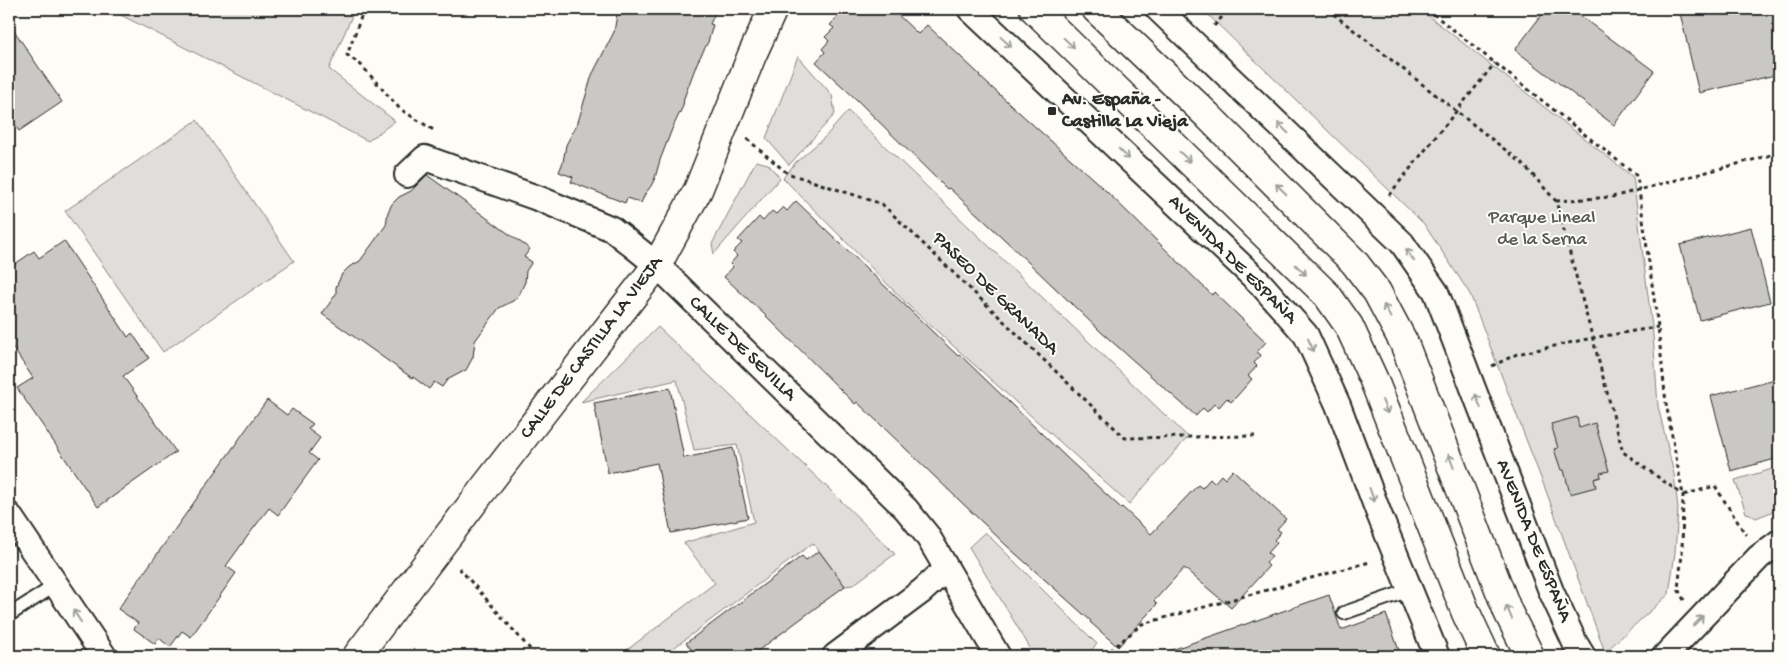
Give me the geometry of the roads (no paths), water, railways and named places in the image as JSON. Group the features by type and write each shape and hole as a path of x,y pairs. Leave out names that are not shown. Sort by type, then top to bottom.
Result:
{"main road":[{"name":"CALLE DE CASTILLA LA VIEJA","path":"357,656 657,265 698,190 773,9"},
{"path":"1034,9 1327,295 1349,326 1391,420 1466,613 1486,656"},
{"path":"1096,9 1207,115 1347,255 1377,292 1404,343 1508,612 1530,656"}],"street":[{"name":"AVENIDA DE ESPAÑA","path":"970,9 1261,284 1306,335 1338,404 1437,656"},
{"name":"AVENIDA DE ESPAÑA","path":"1158,9 1402,243 1436,292 1551,591 1575,643 1584,656"},
{"name":"CALLE DE SEVILLA","path":"407,175 425,158 540,199 612,229 657,265 906,509 926,535 998,656"},
{"path":"9,515 104,656"},
{"path":"1664,656 1759,557 1779,542"},
{"path":"835,656 922,591 946,568"}],"lane":[{"path":"9,615 56,585"},
{"path":"1344,613 1410,590"}],"place":[{"name":"Av. España - Castilla La Vieja","path":"1052,111"}],"park label":[{"name":"Parque Lineal de la Serna","path":"1542,229"}]}
